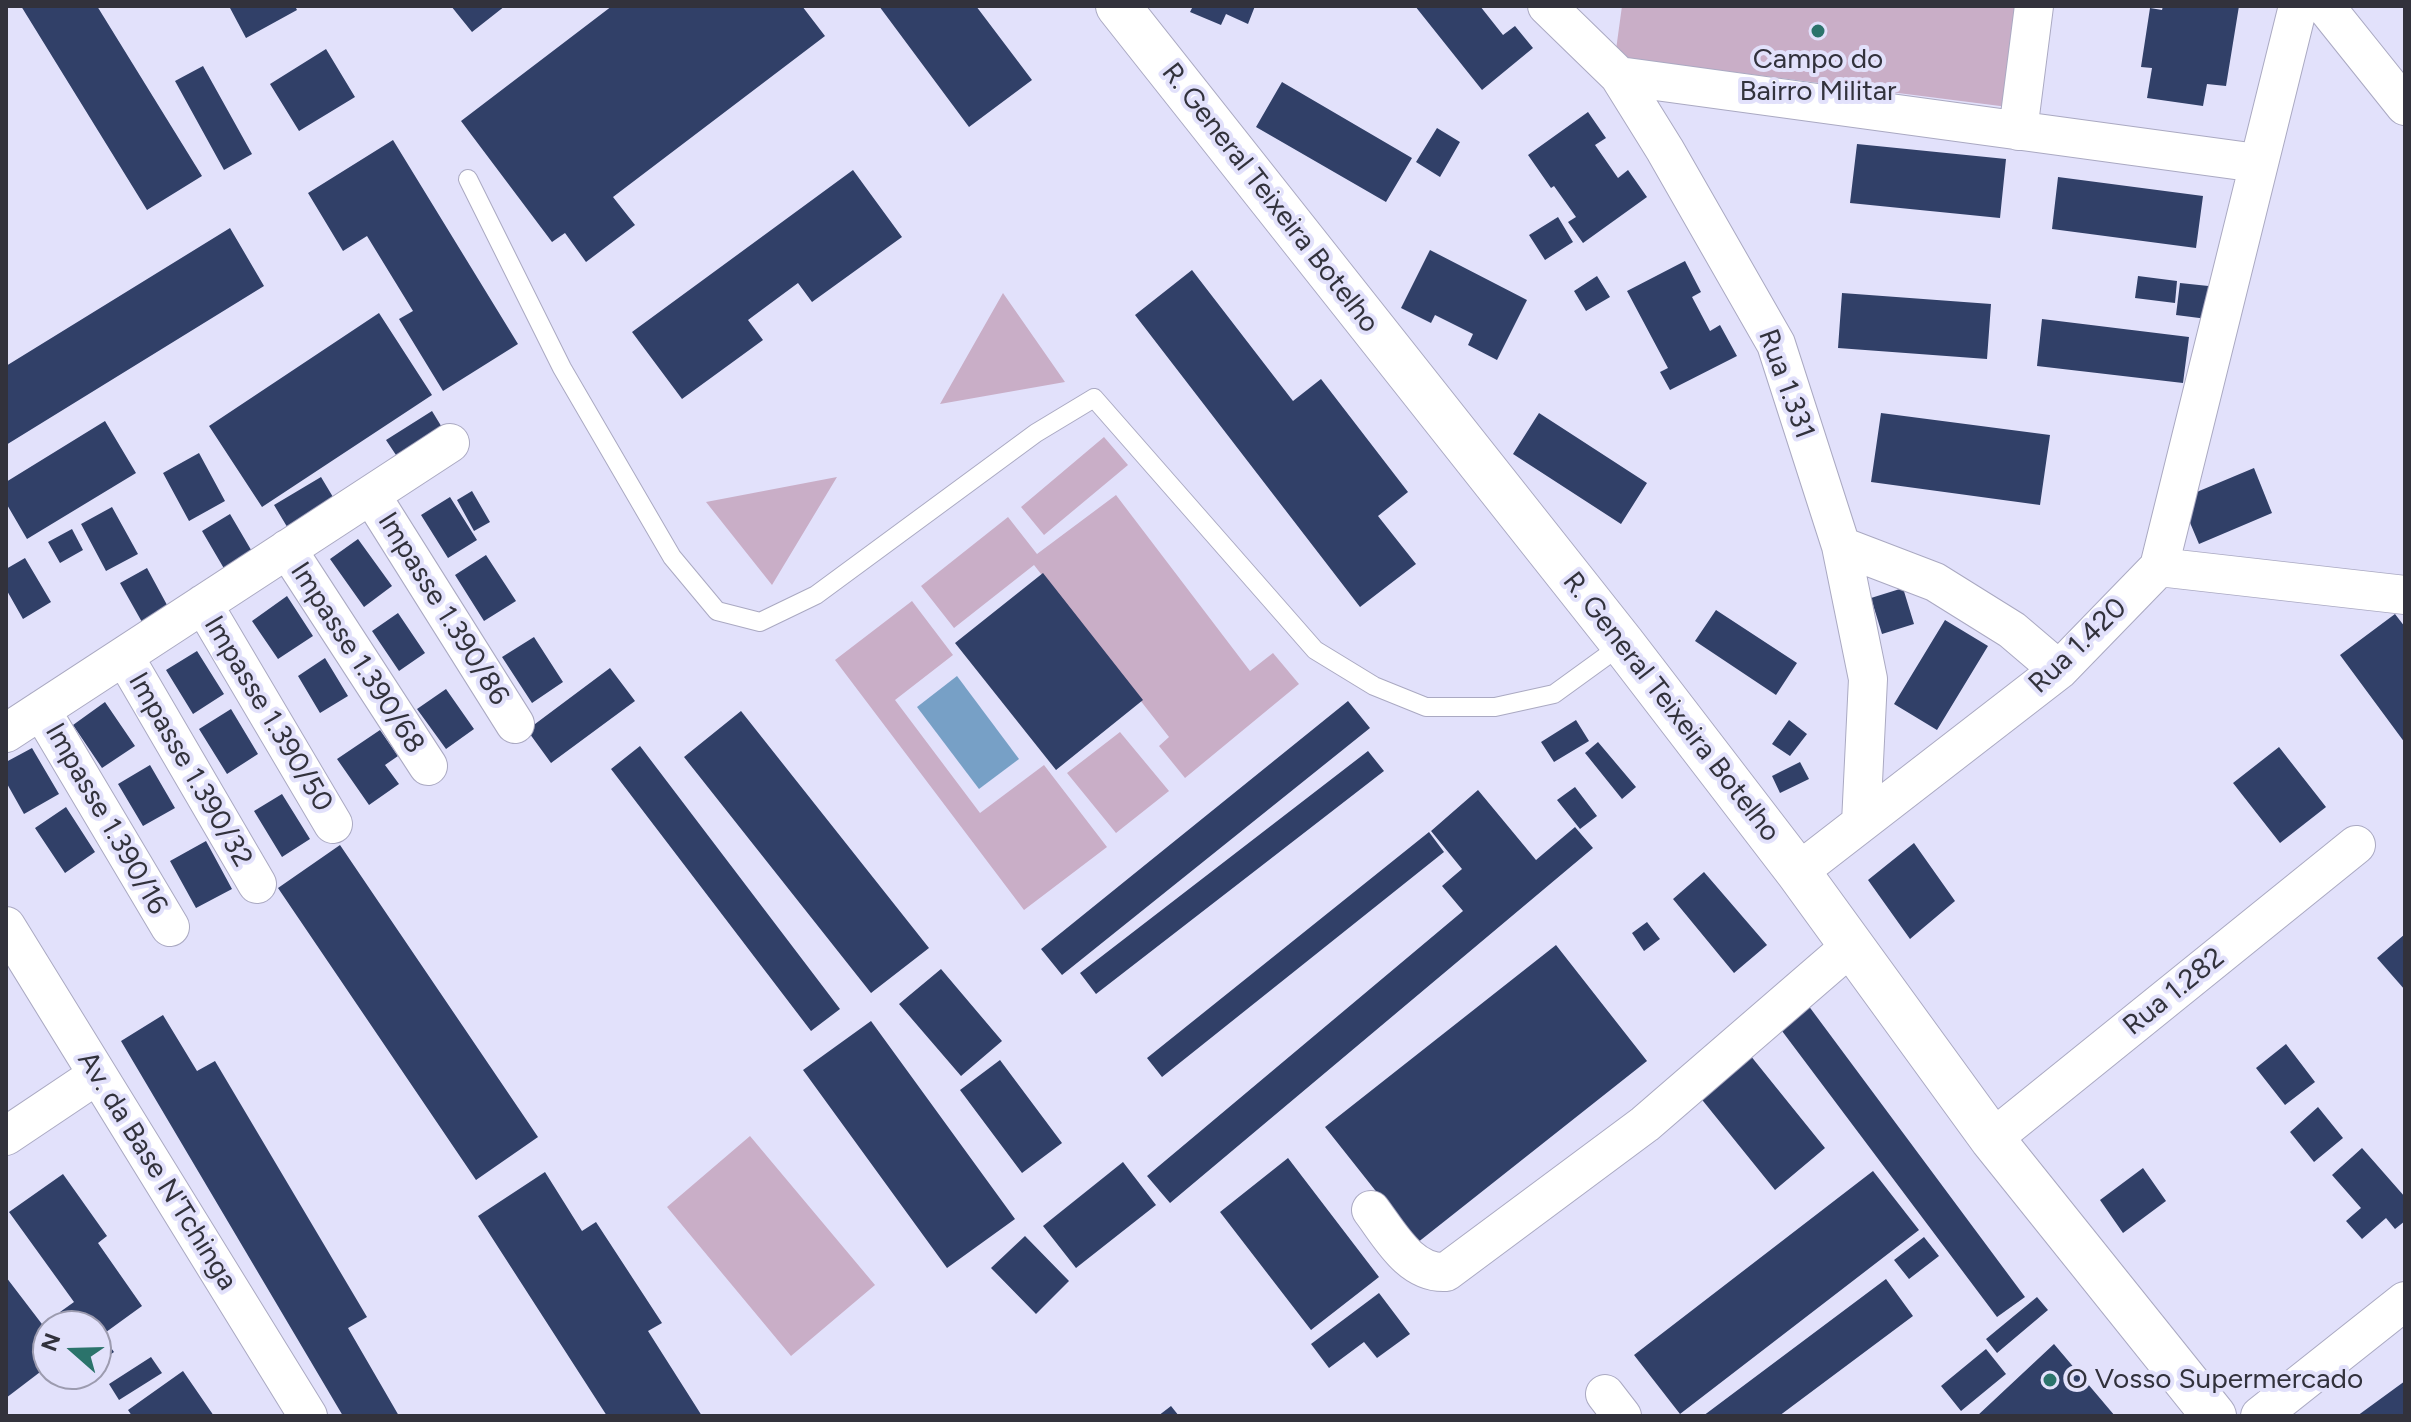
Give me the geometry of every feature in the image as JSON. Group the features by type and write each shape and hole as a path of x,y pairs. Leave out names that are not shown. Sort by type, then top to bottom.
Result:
{"street":[{"name":"R. General Teixeira Botelho","path":"1118,6 1623,644 1798,872 1992,1139 2214,1416"},
{"name":"Rua 1.331","path":"1547,6 1619,76 1776,344 1841,546 1868,679 1861,823"},
{"path":"2018,131 2034,6"},
{"path":"2298,6 2159,567 2405,595"},
{"path":"2325,6 2405,106"},
{"path":"1619,76 2257,163"},
{"path":"6,733 450,443"},
{"name":"Impasse 1.390/86","path":"371,495 515,724"},
{"path":"1841,546 1935,582 2012,630 2059,670"},
{"name":"Impasse 1.390/68","path":"287,549 428,766"},
{"name":"Rua 1.420","path":"1798,872 2059,670 2159,567"},
{"name":"Impasse 1.390/50","path":"203,604 333,824"},
{"name":"Impasse 1.390/32","path":"124,656 257,884"},
{"name":"Impasse 1.390/16","path":"41,710 170,927"},
{"name":"Rua 1.282","path":"1992,1139 2356,845"},
{"name":"Av. da Base N'Tchinga","path":"6,926 306,1415"},
{"path":"1371,1210 1412,1262 1432,1273 1446,1272 1645,1124 1851,946"},
{"path":"6,1136 97,1075"},
{"path":"2260,1416 2405,1301"}],"lane":[{"path":"468,179 578,395 672,557 717,611 760,622 816,595 1036,433 1094,398 1315,650 1374,686 1426,707 1495,707 1554,694 1623,644"}],"shaded area":[{"name":"Campo do Bairro Militar","path":"1622,6 2022,6 2008,107 1615,57"},
{"path":"1003,293 1065,382 940,404"},
{"path":"1104,437 1128,465 1044,535 1021,507"},
{"path":"837,477 772,585 706,502"},
{"path":"1116,495 1250,671 1273,653 1299,684 1185,778 1159,746 1169,737 1034,565 954,628 921,586 1008,517 1037,554"},
{"path":"912,601 953,655 895,700 980,813 1044,765 1107,847 1024,910 835,660"},
{"path":"1120,732 1169,791 1116,833 1067,773"},
{"path":"750,1136 875,1285 791,1356 667,1207"}],"water":[{"path":"957,676 1019,759 979,789 917,707"}],"building":[{"path":"21,6 97,6 202,176 147,210"},
{"path":"295,6 297,10 246,38 230,8"},
{"path":"451,6 505,6 472,32"},
{"path":"612,6 802,6 825,36 613,197 635,225 586,262 565,233 552,242 461,121"},
{"path":"879,6 976,6 1032,80 969,127"},
{"path":"1193,6 1255,6 1248,24 1226,14 1221,25 1190,12"},
{"path":"1415,6 1480,6 1503,35 1515,26 1533,48 1482,90"},
{"path":"2163,6 2239,6 2226,86 2207,84 2203,106 2147,98 2152,68 2141,67 2150,8 2162,10"},
{"path":"326,49 355,97 299,131 270,84"},
{"path":"203,66 252,154 224,170 175,81"},
{"path":"1282,82 1412,158 1386,202 1256,127"},
{"path":"1588,112 1606,138 1595,145 1618,178 1628,170 1647,197 1583,243 1568,222 1576,217 1528,155"},
{"path":"1437,128 1460,142 1440,177 1416,162"},
{"path":"393,140 518,344 443,391 399,319 413,311 367,236 343,251 308,193"},
{"path":"1857,144 2006,159 2000,218 1850,203"},
{"path":"853,170 902,237 812,302 798,283 748,320 763,340 682,399 632,332"},
{"path":"2058,177 2203,196 2196,248 2052,229"},
{"path":"1558,217 1573,242 1545,260 1529,235"},
{"path":"230,228 264,286 6,445 6,366"},
{"path":"1430,250 1527,300 1497,360 1468,345 1473,334 1435,315 1431,323 1401,308"},
{"path":"1685,261 1701,292 1692,297 1710,331 1720,325 1737,356 1670,390 1660,372 1668,368 1627,291"},
{"path":"1192,270 1293,401 1321,379 1408,492 1378,516 1416,564 1360,607 1135,315"},
{"path":"1597,276 1610,297 1586,311 1574,291"},
{"path":"2138,276 2177,281 2175,303 2135,298"},
{"path":"2180,283 2218,287 2215,320 2176,315"},
{"path":"1842,293 1991,304 1987,359 1838,348"},
{"path":"379,313 432,395 262,507 209,426"},
{"path":"2042,319 2189,337 2183,383 2037,366"},
{"path":"432,411 443,429 398,458 386,440"},
{"path":"1539,413 1647,483 1621,524 1513,454"},
{"path":"1881,413 2050,435 2040,505 1871,482"},
{"path":"105,421 136,473 27,539 6,503 6,482"},
{"path":"199,453 225,501 189,521 163,473"},
{"path":"2254,468 2272,513 2199,544 2180,499"},
{"path":"321,477 339,507 292,535 274,505"},
{"path":"472,491 490,522 474,531 457,500"},
{"path":"450,497 477,540 448,558 421,515"},
{"path":"112,507 138,554 106,571 81,524"},
{"path":"230,514 257,560 229,577 202,531"},
{"path":"72,529 83,550 60,563 48,542"},
{"path":"358,539 392,586 364,607 330,559"},
{"path":"486,555 516,601 484,621 455,575"},
{"path":"25,558 51,602 23,619 6,589 6,569"},
{"path":"147,568 173,616 147,631 120,583"},
{"path":"1043,573 1143,700 1056,770 955,643"},
{"path":"1903,588 1914,624 1882,634 1871,598"},
{"path":"287,596 313,636 278,659 252,621"},
{"path":"1716,610 1797,663 1776,695 1695,641"},
{"path":"398,613 425,653 399,671 372,631"},
{"path":"2395,614 2405,627 2405,743 2340,655"},
{"path":"1945,620 1988,646 1937,730 1894,704"},
{"path":"534,637 563,682 532,703 502,657"},
{"path":"197,651 224,694 193,714 166,670"},
{"path":"325,658 348,696 320,713 298,676"},
{"path":"610,668 635,701 551,763 527,730"},
{"path":"446,689 474,729 446,749 417,709"},
{"path":"1348,701 1370,728 1062,975 1041,949"},
{"path":"105,702 135,746 102,768 73,725"},
{"path":"231,709 258,754 227,774 199,729"},
{"path":"741,711 929,948 871,993 684,757"},
{"path":"1576,720 1589,741 1554,762 1541,742"},
{"path":"1789,720 1807,734 1790,756 1772,744"},
{"path":"380,730 398,756 385,765 399,784 369,805 337,759"},
{"path":"1598,742 1636,787 1622,799 1585,753"},
{"path":"640,746 840,1009 811,1031 611,769"},
{"path":"2279,747 2326,807 2280,843 2233,783"},
{"path":"32,748 59,794 24,814 6,782 6,762"},
{"path":"1368,751 1384,771 1096,994 1080,973"},
{"path":"1800,762 1809,779 1780,793 1772,776"},
{"path":"150,765 175,808 143,826 118,784"},
{"path":"1575,787 1597,816 1580,829 1557,800"},
{"path":"1478,790 1536,860 1575,827 1593,848 1170,1203 1147,1176 1463,911 1442,886 1462,869 1431,831"},
{"path":"282,794 310,839 282,857 254,811"},
{"path":"66,807 95,852 65,873 35,828"},
{"path":"1429,832 1444,852 1162,1077 1147,1058"},
{"path":"206,841 232,889 196,908 170,861"},
{"path":"1914,843 1955,901 1910,939 1868,880"},
{"path":"340,845 538,1137 476,1180 278,888"},
{"path":"1704,872 1767,945 1734,973 1673,899"},
{"path":"1647,922 1660,939 1644,951 1632,933"},
{"path":"2405,934 2405,990 2377,958"},
{"path":"1556,945 1647,1061 1417,1243 1325,1127"},
{"path":"941,969 1002,1041 961,1076 899,1004"},
{"path":"1805,1001 2025,1297 1997,1317 1776,1023"},
{"path":"163,1015 197,1071 215,1061 367,1317 348,1328 399,1416 343,1416 121,1041"},
{"path":"871,1021 1015,1219 947,1268 803,1070"},
{"path":"2286,1044 2315,1082 2285,1105 2256,1068"},
{"path":"1750,1055 1825,1148 1775,1190 1699,1096"},
{"path":"1000,1060 1062,1143 1022,1173 960,1090"},
{"path":"2318,1107 2343,1138 2314,1162 2290,1132"},
{"path":"2362,1148 2405,1197 2405,1221 2395,1229 2386,1218 2362,1239 2346,1221 2361,1208 2332,1175"},
{"path":"1288,1158 1379,1277 1311,1330 1220,1212"},
{"path":"1123,1162 1156,1205 1076,1268 1043,1226"},
{"path":"2143,1168 2166,1201 2123,1233 2100,1200"},
{"path":"1873,1171 1919,1230 1680,1414 1634,1355"},
{"path":"545,1172 582,1231 596,1222 662,1323 648,1331 702,1416 607,1416 478,1216"},
{"path":"63,1174 107,1236 98,1243 142,1306 112,1328 112,1310 63,1310 74,1302 9,1212"},
{"path":"1025,1236 1069,1281 1036,1314 991,1268"},
{"path":"1924,1237 1939,1256 1909,1279 1894,1260"},
{"path":"6,1277 32,1311 32,1378 6,1398"},
{"path":"1886,1279 1913,1316 1779,1416 1703,1416"},
{"path":"1379,1293 1410,1334 1377,1358 1364,1342 1329,1368 1311,1344"},
{"path":"2037,1297 2048,1310 1997,1353 1986,1339"},
{"name":"O Vosso Supermercado","path":"2054,1344 2115,1416 1977,1416"},
{"path":"1986,1349 2006,1374 1961,1411 1941,1386"},
{"path":"151,1357 162,1373 119,1400 112,1389 112,1382"},
{"path":"183,1371 214,1416 132,1416 128,1410"},
{"path":"2405,1381 2405,1416 2357,1416"},
{"path":"1171,1406 1179,1416 1158,1416"}],"place":[{"name":"Campo do Bairro Militar","path":"1818,31"},
{"name":"O Vosso Supermercado","path":"2050,1380"}]}
